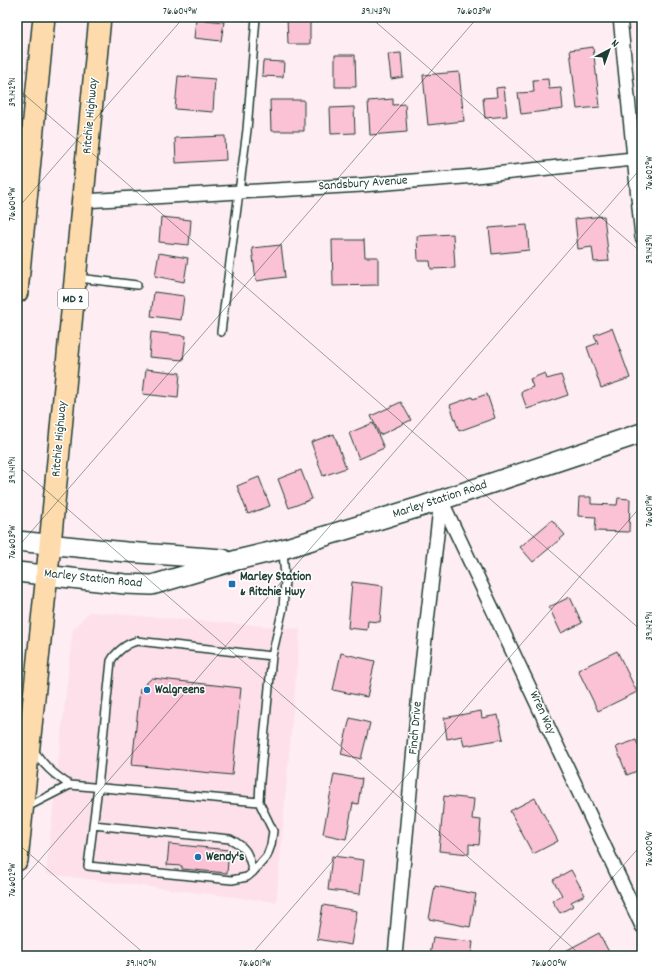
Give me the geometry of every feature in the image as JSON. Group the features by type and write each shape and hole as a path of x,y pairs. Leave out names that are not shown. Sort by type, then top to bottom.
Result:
{"main road":[{"path":"17,292 44,17"},
{"name":"Ritchie Highway","path":"17,860 50,545 100,17"},
{"name":"Marley Station Road","path":"17,572 125,584 152,585 237,560 283,549 441,500 642,433"},
{"name":"Marley Station Road","path":"17,541 157,555 237,560"}],"street":[{"path":"620,17 638,158 642,236"},
{"name":"Sandsbury Avenue","path":"83,201 362,185 476,176 638,158"},
{"name":"Wren Way","path":"441,500 642,926"},
{"name":"Finch Drive","path":"395,956 420,682 441,500"}],"lane":[{"path":"221,332 247,130 256,17"},
{"path":"76,278 137,285"},
{"path":"272,656 137,641 132,642 113,656 110,661 94,825 88,866 232,880 247,877 267,856 271,845 273,831 259,802 260,781 272,656 283,608 285,580 283,549"},
{"path":"29,742 44,765 51,772 70,785 259,802"},
{"path":"22,810 70,785"},
{"path":"94,825 230,839 240,844 248,852 253,872"}],"shaded area":[{"path":"89,612 300,629 276,902 46,874 73,630"}],"building":[{"path":"287,17 310,17 310,44 288,44"},
{"path":"196,19 224,22 221,41 194,38"},
{"path":"593,47 600,107 577,109 570,50"},
{"path":"401,53 403,77 391,79 388,54"},
{"path":"335,55 355,55 356,87 335,87"},
{"path":"263,61 284,62 283,77 262,76"},
{"path":"459,72 464,121 428,125 423,75"},
{"path":"178,76 215,79 213,112 175,109"},
{"path":"548,79 549,89 561,88 563,109 521,114 518,93 534,92 533,80"},
{"path":"504,87 507,116 485,118 483,98 497,97 496,88"},
{"path":"393,99 393,105 405,104 407,132 370,135 368,101"},
{"path":"270,100 304,100 304,131 271,131"},
{"path":"354,107 355,133 331,134 330,108"},
{"path":"225,136 226,160 176,163 175,138"},
{"path":"604,216 609,261 594,262 592,247 578,249 575,219"},
{"path":"161,217 191,220 189,245 159,242"},
{"path":"527,225 529,250 492,254 489,228"},
{"path":"453,234 455,268 431,269 430,261 418,261 417,236"},
{"path":"332,240 364,240 365,257 378,257 378,285 333,286"},
{"path":"281,245 285,277 256,281 252,248"},
{"path":"159,253 188,258 184,282 155,276"},
{"path":"154,292 184,296 181,320 151,316"},
{"path":"612,328 630,378 601,388 587,347 598,343 594,335"},
{"path":"151,332 186,336 183,360 149,357"},
{"path":"146,369 180,373 178,398 143,394"},
{"path":"545,373 547,379 561,375 568,395 527,409 521,392 533,387 530,379"},
{"path":"487,394 495,418 459,431 450,405 472,397 473,399"},
{"path":"401,402 411,420 380,435 371,416"},
{"path":"373,423 384,448 359,459 349,433"},
{"path":"334,434 346,468 323,476 311,442"},
{"path":"301,470 312,499 289,508 278,479"},
{"path":"259,477 270,506 248,514 237,486"},
{"path":"579,497 591,497 591,504 617,505 618,498 630,499 629,532 595,531 596,517 578,516"},
{"path":"552,520 565,535 533,562 520,547"},
{"path":"352,582 383,586 380,622 368,621 367,630 348,628"},
{"path":"570,597 582,623 561,633 549,607"},
{"path":"617,651 637,692 598,711 578,670"},
{"path":"341,653 375,661 367,697 333,690"},
{"path":"152,678 241,688 232,775 132,765 140,689"},
{"path":"481,711 482,718 498,715 503,739 464,746 462,736 447,739 444,718"},
{"path":"350,718 370,723 361,759 341,754"},
{"path":"636,740 642,755 642,769 627,775 616,747"},
{"path":"334,774 362,779 358,804 353,803 346,839 323,834"},
{"path":"444,796 474,799 472,819 481,820 479,845 469,844 469,854 439,851"},
{"path":"535,798 558,841 533,854 510,811"},
{"name":"Wendy's","path":"169,844 229,850 227,873 182,869 182,866 167,865"},
{"path":"332,856 364,860 360,894 328,890"},
{"path":"571,870 585,895 571,902 573,906 560,913 552,901 562,895 553,880"},
{"path":"435,886 476,894 470,927 429,919"},
{"path":"323,905 357,911 351,945 317,939"},
{"path":"599,933 611,956 558,955"},
{"path":"433,937 473,942 471,956 430,956"}],"place":[{"name":"Marley Station & Ritchie Hwy","path":"232,584"},
{"name":"Walgreens","path":"147,690"},
{"name":"Wendy's","path":"198,857"}]}
